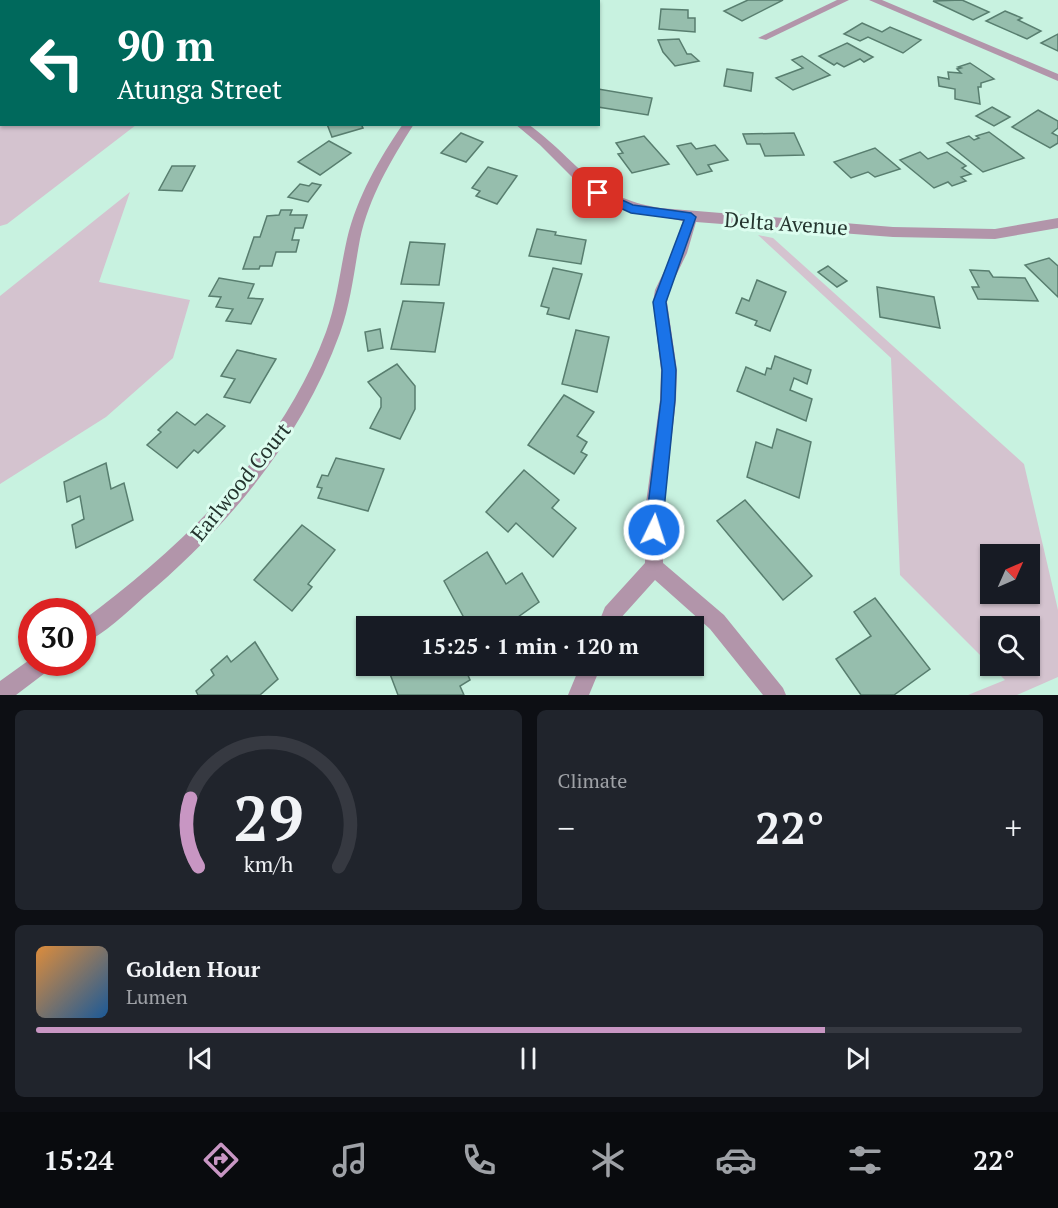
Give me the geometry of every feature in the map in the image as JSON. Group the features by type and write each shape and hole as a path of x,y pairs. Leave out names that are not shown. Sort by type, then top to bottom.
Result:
{"street":[{"path":"763,38 844,0"},
{"path":"874,0 1058,78"},
{"name":"Earlwood Court","path":"96,624 134,596 188,546 235,495 286,427 332,335 347,288 354,238 377,174 408,126"},
{"name":"Delta Avenue","path":"523,126 540,139 598,193 613,202 648,212 893,232 984,234 1011,232 1058,223"},
{"path":"611,616 654,567 655,503 668,400 669,370 660,302 691,217"},
{"path":"654,567 717,622 776,695"},
{"path":"0,694 24,676"},
{"path":"579,695 587,676"}],"shaded area":[{"path":"0,126 135,126 7,224 0,226"},
{"path":"130,192 99,282 190,300 173,358 106,417 0,484 0,296"},
{"path":"758,235 773,238 1024,464 1058,610 1058,677 1017,695 968,695 1005,680 1001,676 1040,676 1040,616 980,616 980,655 900,575 891,358"}],"building":[{"path":"748,0 783,0 742,21 724,11"},
{"path":"962,0 989,12 973,20 933,1"},
{"path":"661,9 688,10 688,18 695,18 695,32 659,29"},
{"path":"1005,11 1022,18 1018,20 1041,31 1027,39 986,21"},
{"path":"862,23 882,32 890,27 921,40 903,53 868,37 860,41 844,34"},
{"path":"1058,34 1058,51 1041,43"},
{"path":"679,39 687,54 691,54 699,61 675,66 663,52 658,40"},
{"path":"847,43 873,57 864,62 860,59 844,67 837,63 834,65 819,56"},
{"path":"802,56 830,75 793,90 776,78 803,68 792,60"},
{"path":"970,63 994,79 981,83 981,87 978,87 980,104 955,99 955,89 939,86 938,77 949,79 948,72 961,73 957,69 961,68 958,67"},
{"path":"727,69 753,73 751,91 724,86"},
{"path":"600,89 652,98 648,115 600,107"},
{"path":"992,107 1010,117 994,126 976,116"},
{"path":"1038,110 1058,121 1058,128 1052,133 1058,136 1058,143 1050,148 1012,127"},
{"path":"328,126 362,126 363,128 332,137"},
{"path":"989,132 1024,158 983,172 947,143 969,136 974,140 979,138 976,136"},
{"path":"461,133 483,142 466,162 441,153"},
{"path":"794,133 804,155 765,156 760,144 747,144 743,134"},
{"path":"644,136 669,164 632,173 618,154 623,153 616,143"},
{"path":"329,141 351,153 320,175 298,162"},
{"path":"691,143 696,149 715,145 728,160 708,165 712,171 697,175 677,146"},
{"path":"875,148 900,169 875,177 868,172 851,178 834,162"},
{"path":"920,152 928,159 947,152 966,166 962,168 971,174 961,177 966,181 952,186 948,182 934,188 900,160"},
{"path":"172,166 195,166 182,191 159,190"},
{"path":"488,167 517,176 497,204 476,196 480,191 472,188"},
{"path":"312,183 321,185 308,202 288,197 300,184 309,186"},
{"path":"281,210 292,210 290,215 307,215 303,228 295,228 292,240 299,240 296,252 276,252 272,266 243,269 254,237 260,237 267,216 279,215"},
{"path":"537,229 556,232 555,235 586,240 581,264 529,256"},
{"path":"410,242 445,244 439,285 401,284"},
{"path":"1049,258 1058,266 1058,297 1025,265"},
{"path":"828,266 847,281 837,287 818,272"},
{"path":"553,268 582,274 569,319 547,314 549,308 541,306"},
{"path":"970,270 989,271 993,277 1025,278 1038,301 978,299 972,287 979,287"},
{"path":"219,278 254,284 248,298 263,299 251,324 226,321 233,309 216,307 221,297 209,296"},
{"path":"757,280 786,292 770,331 755,325 757,321 736,313 742,298 749,301"},
{"path":"877,287 934,297 940,328 880,317"},
{"path":"403,301 444,303 435,352 391,349"},
{"path":"380,329 383,348 368,351 365,332"},
{"path":"576,330 609,337 597,392 562,384"},
{"path":"237,350 276,359 250,403 224,397 235,379 221,376"},
{"path":"775,356 811,370 807,384 794,378 790,390 812,399 806,421 737,391 746,367 765,375 767,368 771,369"},
{"path":"397,364 415,386 415,409 400,439 370,428 381,407 381,398 368,382"},
{"path":"564,395 594,412 577,436 587,442 581,452 587,455 574,474 528,445"},
{"path":"177,412 195,425 207,414 225,426 198,453 194,450 177,468 147,445 161,432 158,430"},
{"path":"777,429 811,442 799,498 747,477 756,442 772,448"},
{"path":"336,458 384,469 368,511 318,498 322,488 317,487 322,475 328,476"},
{"path":"106,463 111,489 124,483 133,520 76,548 72,525 84,519 80,496 67,502 64,482"},
{"path":"524,470 559,500 552,508 576,528 553,557 516,523 508,532 486,512"},
{"path":"745,500 812,576 783,600 717,521"},
{"path":"302,525 335,550 308,584 312,587 292,611 254,580"},
{"path":"487,552 506,584 522,573 539,602 519,616 463,616 444,581"},
{"path":"875,598 930,669 894,695 861,695 836,659 871,636 854,612"},
{"path":"255,642 278,679 260,695 198,695 196,691 214,675 211,670 227,656 231,662"},
{"path":"391,676 468,676 470,680 460,686 464,695 398,695"}],"route":[{"path":"598,193 613,202 631,208 691,217 680,253 662,290 660,302 669,370 668,400 655,503 654,530"}]}
